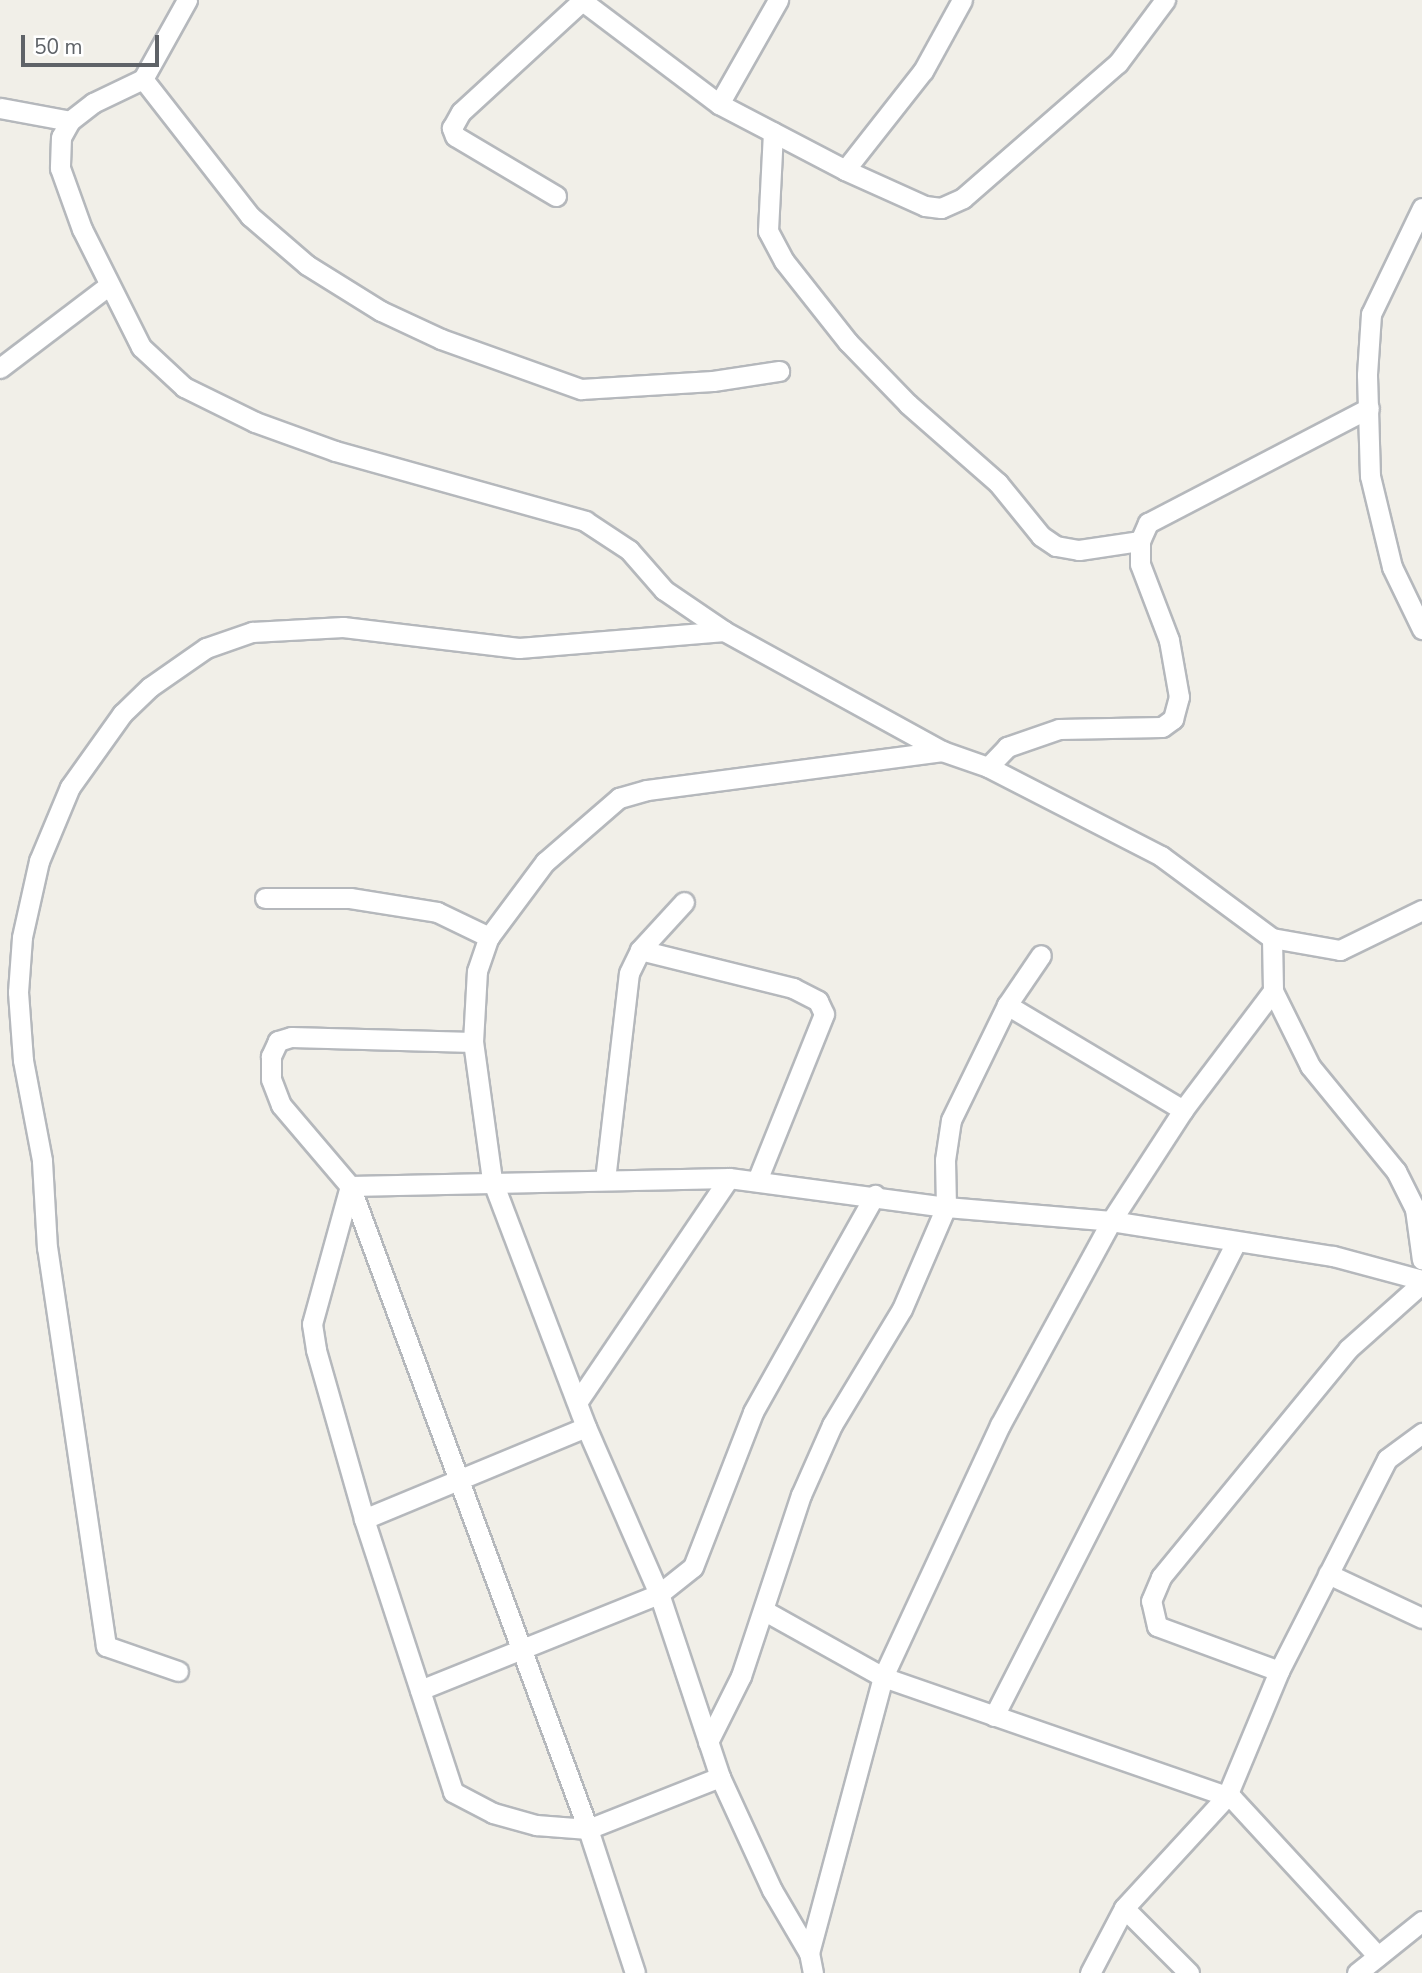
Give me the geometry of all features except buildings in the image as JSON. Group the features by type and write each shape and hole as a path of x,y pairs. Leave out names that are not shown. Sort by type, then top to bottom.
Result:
{"street":[{"path":"187,0 143,79 93,103 70,121 61,137 60,168 108,286 141,347 184,387 255,422 335,451 585,521 629,550 664,590 724,631 942,751 988,767 1161,856 1272,938 1340,950 1422,910"},
{"path":"556,195 454,136 452,128 461,113 582,0 719,104 845,170 925,206 954,204 1118,63 1165,0"},
{"path":"719,104 778,0"},
{"path":"845,170 923,71 962,0"},
{"path":"143,79 250,216 317,271 381,311 441,339 581,389 713,381 779,371"},
{"path":"0,108 70,121"},
{"path":"773,132 766,205 768,230 784,261 848,342 908,404 998,483 1041,536 1056,546 1079,550 1140,541"},
{"path":"1422,208 1371,314 1369,408 1370,476 1392,567 1422,629"},
{"path":"0,368 108,286"},
{"path":"988,767 1007,747 1059,729 1162,727 1174,719 1179,697 1169,640 1140,564 1140,541 1148,523 1199,493 1369,408"},
{"path":"178,1671 106,1646 47,1248 42,1160 23,1060 19,992 22,937 39,861 70,787 122,714 150,687 206,648 252,632 355,628 519,648 724,631"},
{"path":"813,1973 808,1953 772,1891 720,1777 659,1594 586,1427 492,1180 473,1042 477,971 489,937 545,862 619,798 647,790 942,751"},
{"path":"265,898 350,898 437,912 489,937"},
{"path":"605,1180 629,973 640,950 684,902"},
{"path":"1272,938 1273,991 1310,1066 1396,1171 1415,1209 1422,1260"},
{"path":"640,950 793,988 818,1001 824,1014 757,1181"},
{"path":"708,1742 741,1676 765,1611 801,1495 832,1425 902,1309 946,1207 945,1160 951,1120 1007,1005 1041,955"},
{"path":"808,1953 883,1677 1000,1424 1111,1221 1183,1110 1273,991"},
{"path":"1007,1005 1183,1110"},
{"path":"473,1042 310,1035 278,1041 270,1068 281,1105 351,1186 588,1829 635,1973"},
{"path":"351,1186 492,1180 729,1178 875,1195 946,1207 1111,1221 1332,1255 1422,1281"},
{"path":"578,1401 729,1178"},
{"path":"351,1186 312,1324 364,1519 453,1792 493,1813 536,1825 588,1829 720,1777"},
{"path":"419,1690 659,1594 693,1567 754,1412 875,1195"},
{"path":"994,1716 1236,1242"},
{"path":"1279,1671 1157,1626 1151,1601 1161,1577 1348,1349 1422,1281"},
{"path":"364,1519 586,1427"},
{"path":"1090,1973 1124,1908 1227,1796 1279,1671 1387,1459 1422,1433"},
{"path":"1328,1574 1422,1618"},
{"path":"765,1611 883,1677 1227,1796 1378,1956"},
{"path":"1124,1908 1189,1973"},
{"path":"1357,1973 1422,1921"}]}
